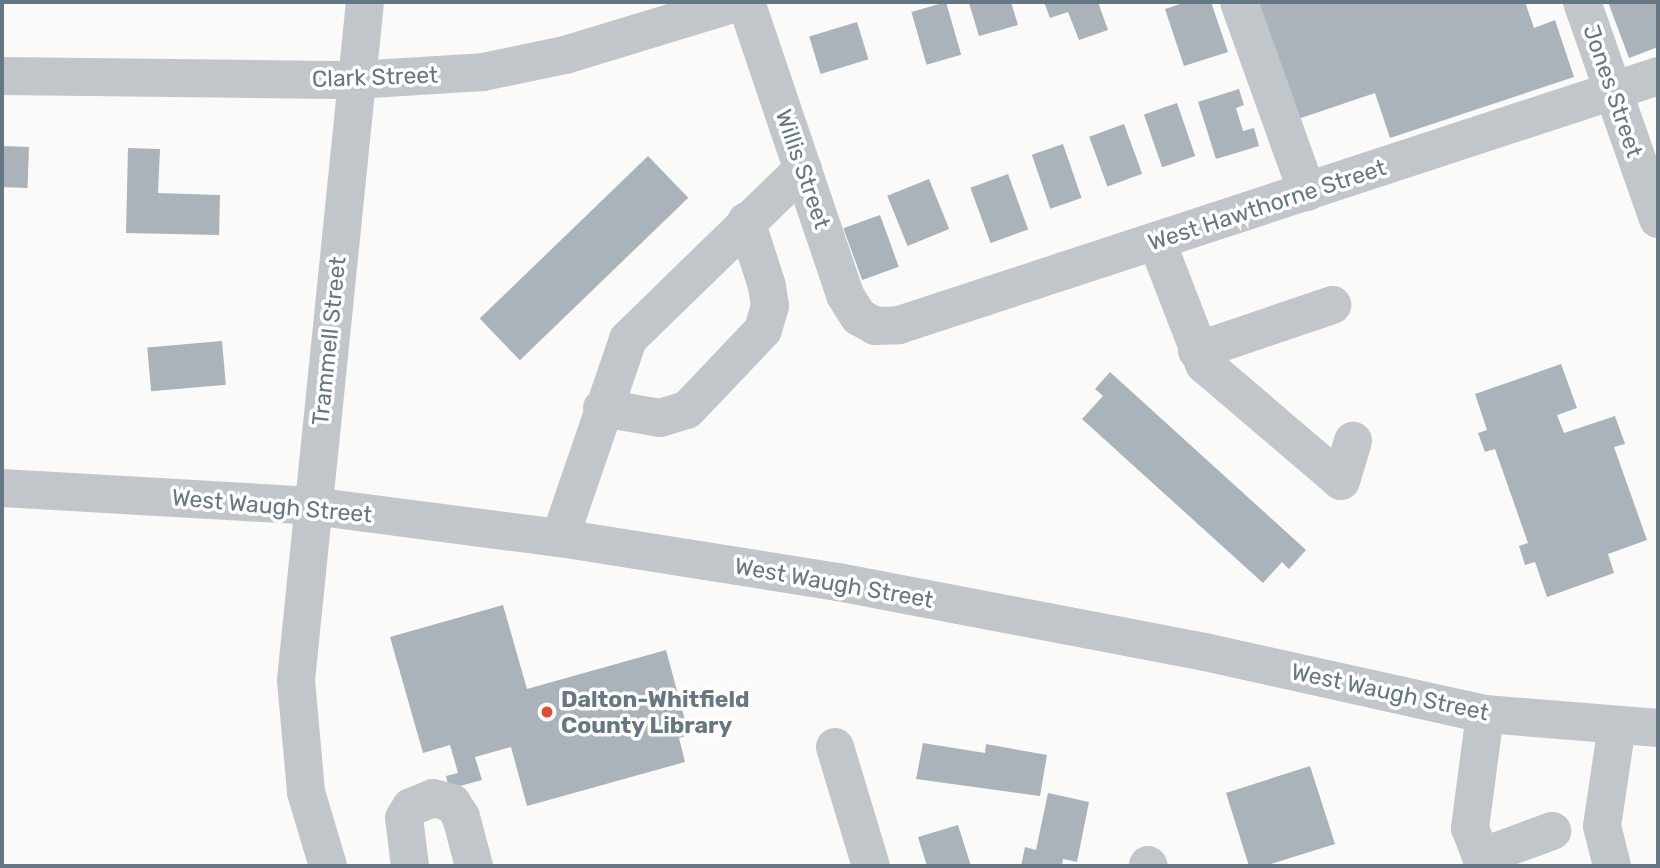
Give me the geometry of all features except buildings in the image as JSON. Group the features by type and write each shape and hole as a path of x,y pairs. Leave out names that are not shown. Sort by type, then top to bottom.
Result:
{"street":[{"name":"Trammell Street","path":"328,866 306,792 296,680 354,80 365,2"},
{"name":"Clark Street","path":"2,76 354,80 483,72 565,55 739,2"},
{"name":"Willis Street","path":"746,2 845,295 859,317 875,326"},
{"path":"1239,2 1307,192"},
{"name":"Jones Street","path":"1582,2 1614,90 1645,143 1657,212"},
{"name":"West Hawthorne Street","path":"875,326 900,325 1658,76"},
{"path":"560,538 602,408 628,340 746,221 803,169"},
{"path":"602,408 660,418 687,410 763,330 770,306 767,286 746,221"},
{"path":"1157,242 1197,352 1204,364 1341,481 1353,441"},
{"path":"1197,352 1332,305"},
{"name":"West Waugh Street","path":"2,488 312,506 560,538 838,582 1205,652 1485,714 1658,728"},
{"path":"1485,714 1469,828 1481,857 1552,831"},
{"path":"1612,866 1602,826 1617,726"},
{"path":"835,747 871,866"},
{"path":"410,866 404,818 411,807 433,798 452,803 461,817 474,866"}],"place":[{"name":"Dalton-Whitfield County Library","path":"547,712"}]}
